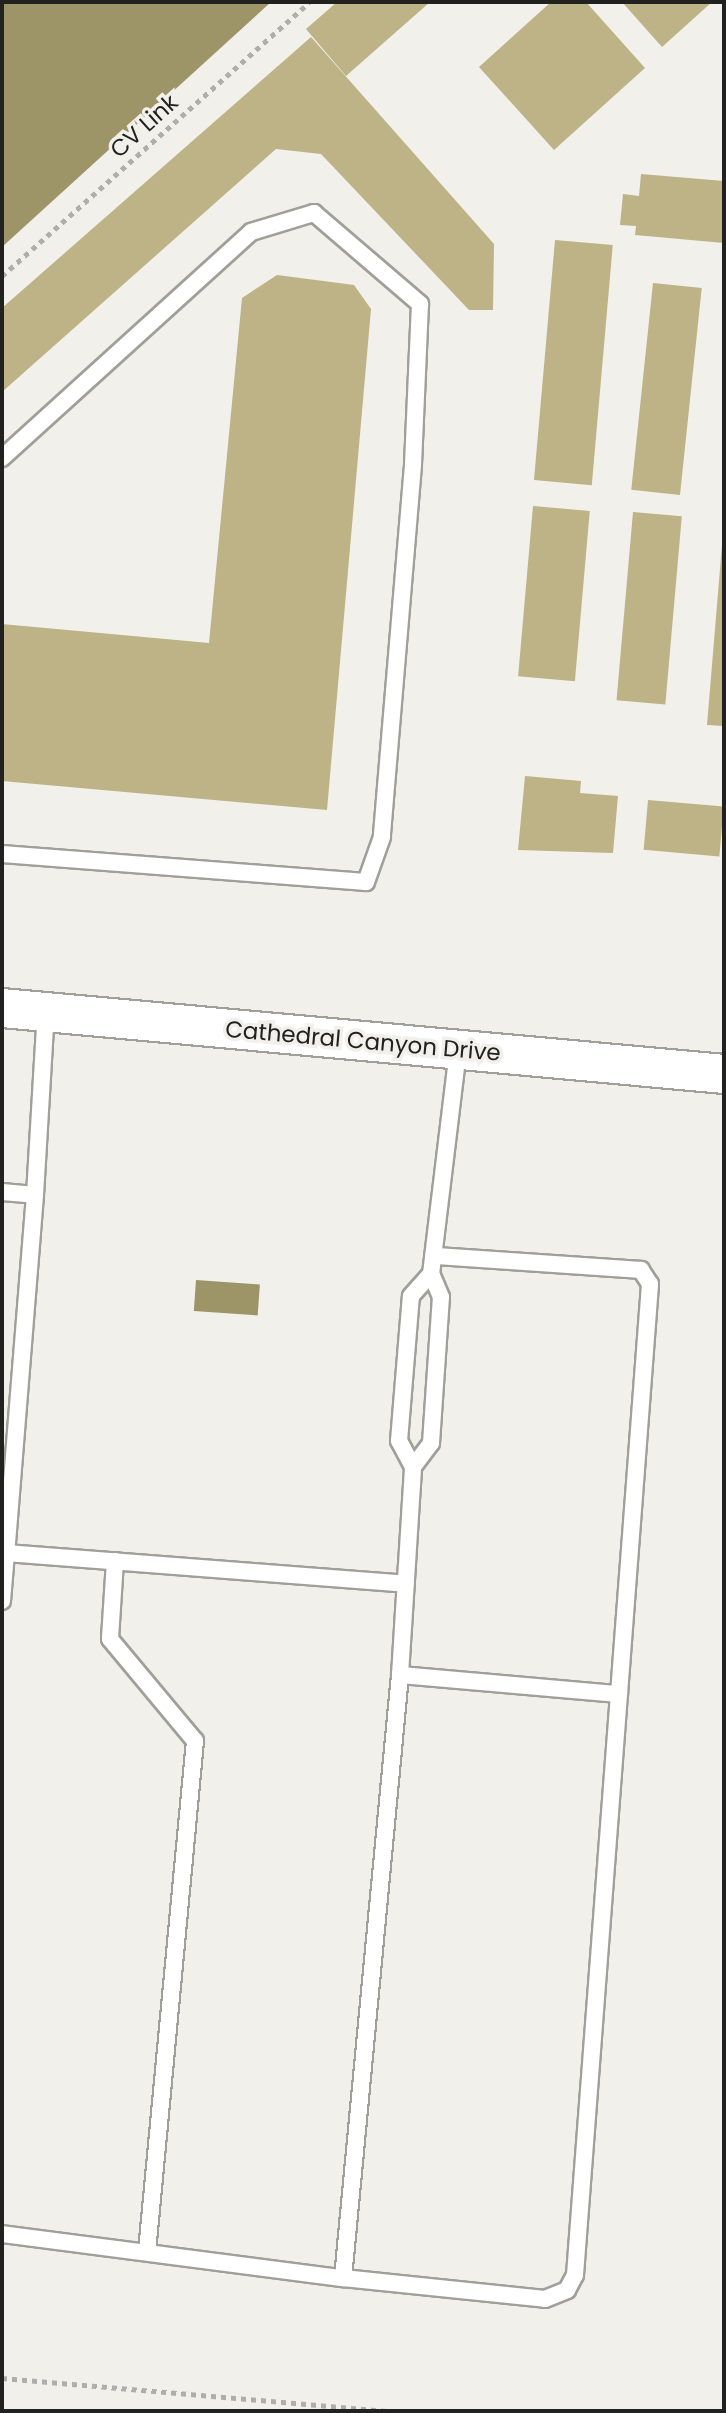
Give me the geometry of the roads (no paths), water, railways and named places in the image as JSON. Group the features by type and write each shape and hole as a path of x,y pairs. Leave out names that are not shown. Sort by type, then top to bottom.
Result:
{"street":[{"name":"Cathedral Canyon Drive","path":"2,1008 724,1074"}],"lane":[{"path":"2,458 251,232 314,213 420,304 413,464 382,836 366,882 2,854"},
{"path":"2,1601 35,1195 46,1012"},
{"path":"413,1467 431,1443 441,1297 431,1274 458,1050"},
{"path":"2,1192 35,1195"},
{"path":"2,2234 343,2278 545,2299 567,2290 575,2275 648,1275 641,1270 433,1256"},
{"path":"343,2278 400,1675 413,1467 399,1441 411,1296 431,1274"},
{"path":"6,1553 405,1584"},
{"path":"115,1561 110,1639 195,1741 146,2252"},
{"path":"400,1675 619,1694"}]}
